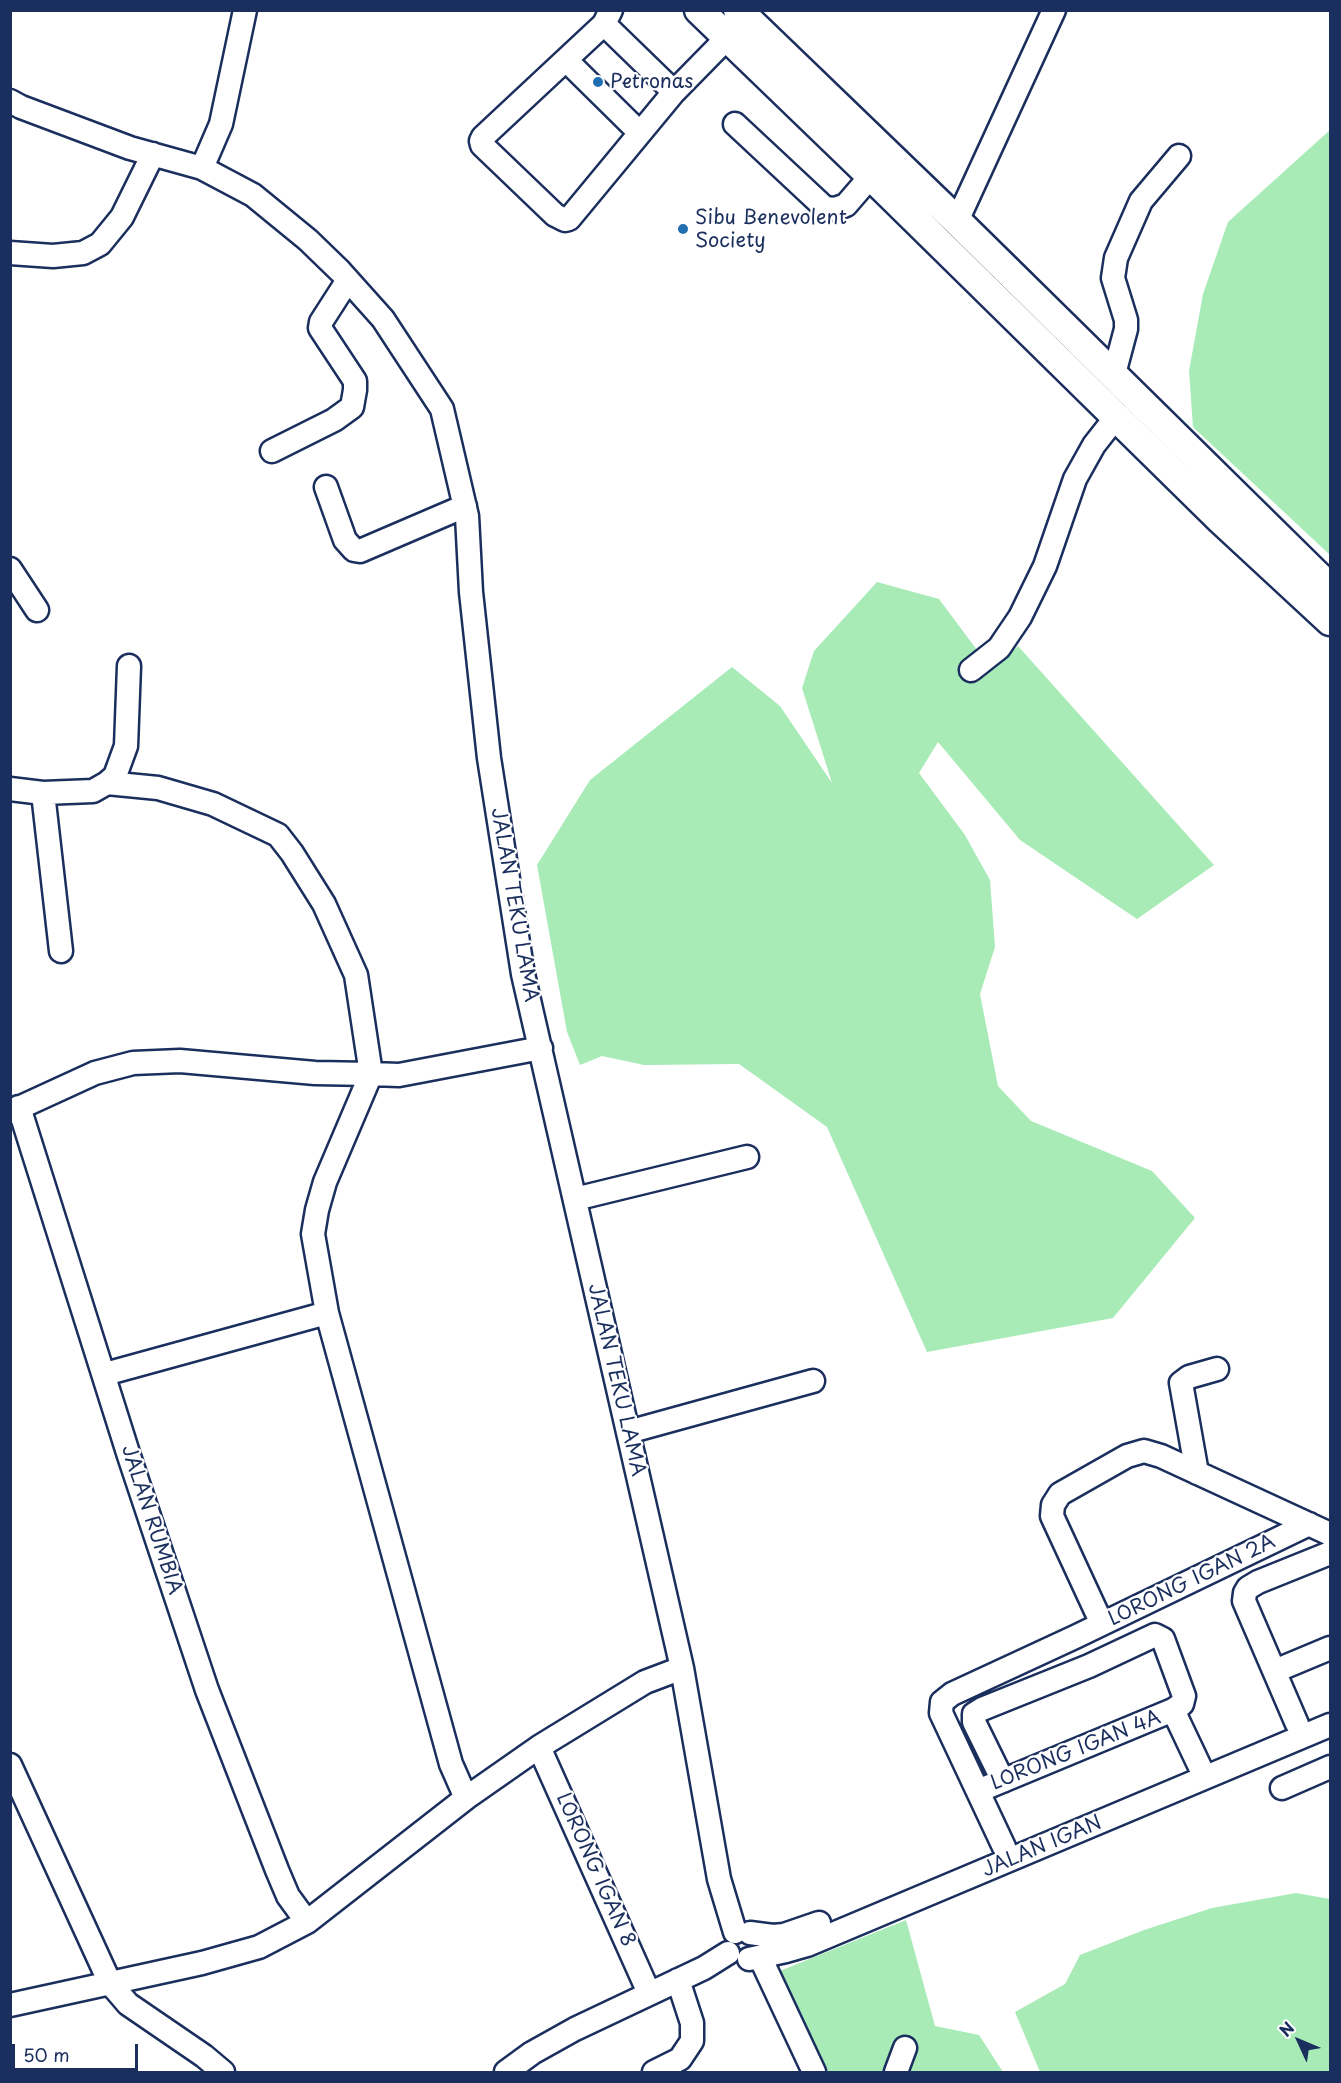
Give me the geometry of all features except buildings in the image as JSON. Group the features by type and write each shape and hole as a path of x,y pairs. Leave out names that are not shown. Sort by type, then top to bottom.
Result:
{"main road":[{"path":"699,10 739,19 957,221 1330,588"},
{"path":"739,19 871,176 1221,520 1330,621"}],"street":[{"path":"202,168 221,124 245,10"},
{"path":"957,221 1054,10"},
{"path":"674,92 608,17 566,60 483,137 482,145 555,215 565,220 569,219 674,92 739,19"},
{"path":"566,60 640,133"},
{"name":"JALAN TEKU LAMA","path":"10,101 122,145 202,168 253,195 308,240 383,319 442,409 465,506 471,592 489,758 523,974 682,1668 719,1879 745,1947 814,2073"},
{"path":"735,124 825,208 835,209 846,205 871,176"},
{"path":"10,253 53,256 83,253 100,244 122,218 153,154"},
{"path":"1114,374 1126,329 1126,320 1113,278 1116,258 1141,201 1179,156"},
{"path":"272,451 334,420 352,406 355,381 320,328 321,322 348,280"},
{"path":"971,670 999,648 1020,617 1045,566 1075,479 1094,444 1116,417"},
{"path":"327,487 345,540 354,550 360,552 465,506"},
{"path":"10,569 37,610"},
{"path":"10,789 43,793 93,791 115,776 126,746 129,666"},
{"path":"106,783 158,788 213,804 278,835 324,904 356,975 371,1074 326,1182 314,1222 313,1234 327,1312 452,1764 466,1798"},
{"path":"43,793 61,951"},
{"path":"15,1109 95,1073 133,1063 180,1060 315,1073 399,1075 541,1048"},
{"name":"JALAN RUMBIA","path":"15,1109 105,1374 129,1456 207,1690 288,1896 307,1922"},
{"path":"575,1199 747,1157"},
{"path":"105,1374 327,1312"},
{"path":"1197,1473 1181,1383 1189,1377 1217,1369"},
{"path":"628,1432 813,1381"},
{"path":"1102,1624 1052,1516 1053,1505 1060,1494 1127,1456 1144,1451 1161,1456 1330,1534"},
{"name":"LORONG IGAN 2A","path":"978,1791 941,1713 942,1702 952,1694 1309,1524"},
{"path":"1297,1724 1244,1601 1245,1593 1248,1588 1258,1582 1330,1552"},
{"path":"1003,1780 974,1722 974,1714 1089,1666 1155,1635 1163,1639 1184,1696 1182,1704 1173,1710 1200,1767"},
{"path":"1075,1637 1089,1666"},
{"path":"1275,1671 1330,1648"},
{"path":"10,2005 202,1963 259,1947 307,1922 466,1798 539,1747 645,1682 682,1668"},
{"name":"LORONG IGAN 4A","path":"978,1791 1173,1710"},
{"name":"JALAN IGAN","path":"745,1947 773,1936 802,1930 1200,1767 1330,1710"},
{"name":"JALAN IGAN","path":"745,1947 807,1945 1330,1725"},
{"name":"LORONG IGAN 8","path":"539,1747 650,1993"},
{"path":"10,1765 110,1983 128,2004 204,2056 223,2073"},
{"path":"1282,1788 1330,1767"},
{"path":"978,1791 1004,1847"},
{"path":"506,2073 532,2054 575,2029 745,1947"},
{"path":"654,2073 680,2059 692,2041 692,2023 678,1980"},
{"path":"896,2073 905,2048"}],"green space":[{"path":"1330,130 1330,555 1193,427 1189,371 1203,294 1228,222"},
{"path":"877,582 939,599 992,670 1018,646 1214,865 1137,919 1020,840 938,742 919,773 965,835 990,880 995,947 980,994 998,1086 1031,1121 1152,1171 1195,1218 1113,1318 927,1352 827,1127 739,1064 644,1065 602,1056 580,1065 567,1032 537,865 590,780 732,667 780,706 832,783 802,688 814,651"},
{"path":"1296,1893 1330,1899 1330,2072 1040,2072 1015,2012 1065,1984 1080,1955 1144,1930 1212,1908"},
{"path":"906,1920 935,2026 979,2035 1003,2072 805,2072 765,1977"}],"place":[{"name":"Petronas","path":"598,82"},
{"name":"Sibu Benevolent Society","path":"683,229"}]}
